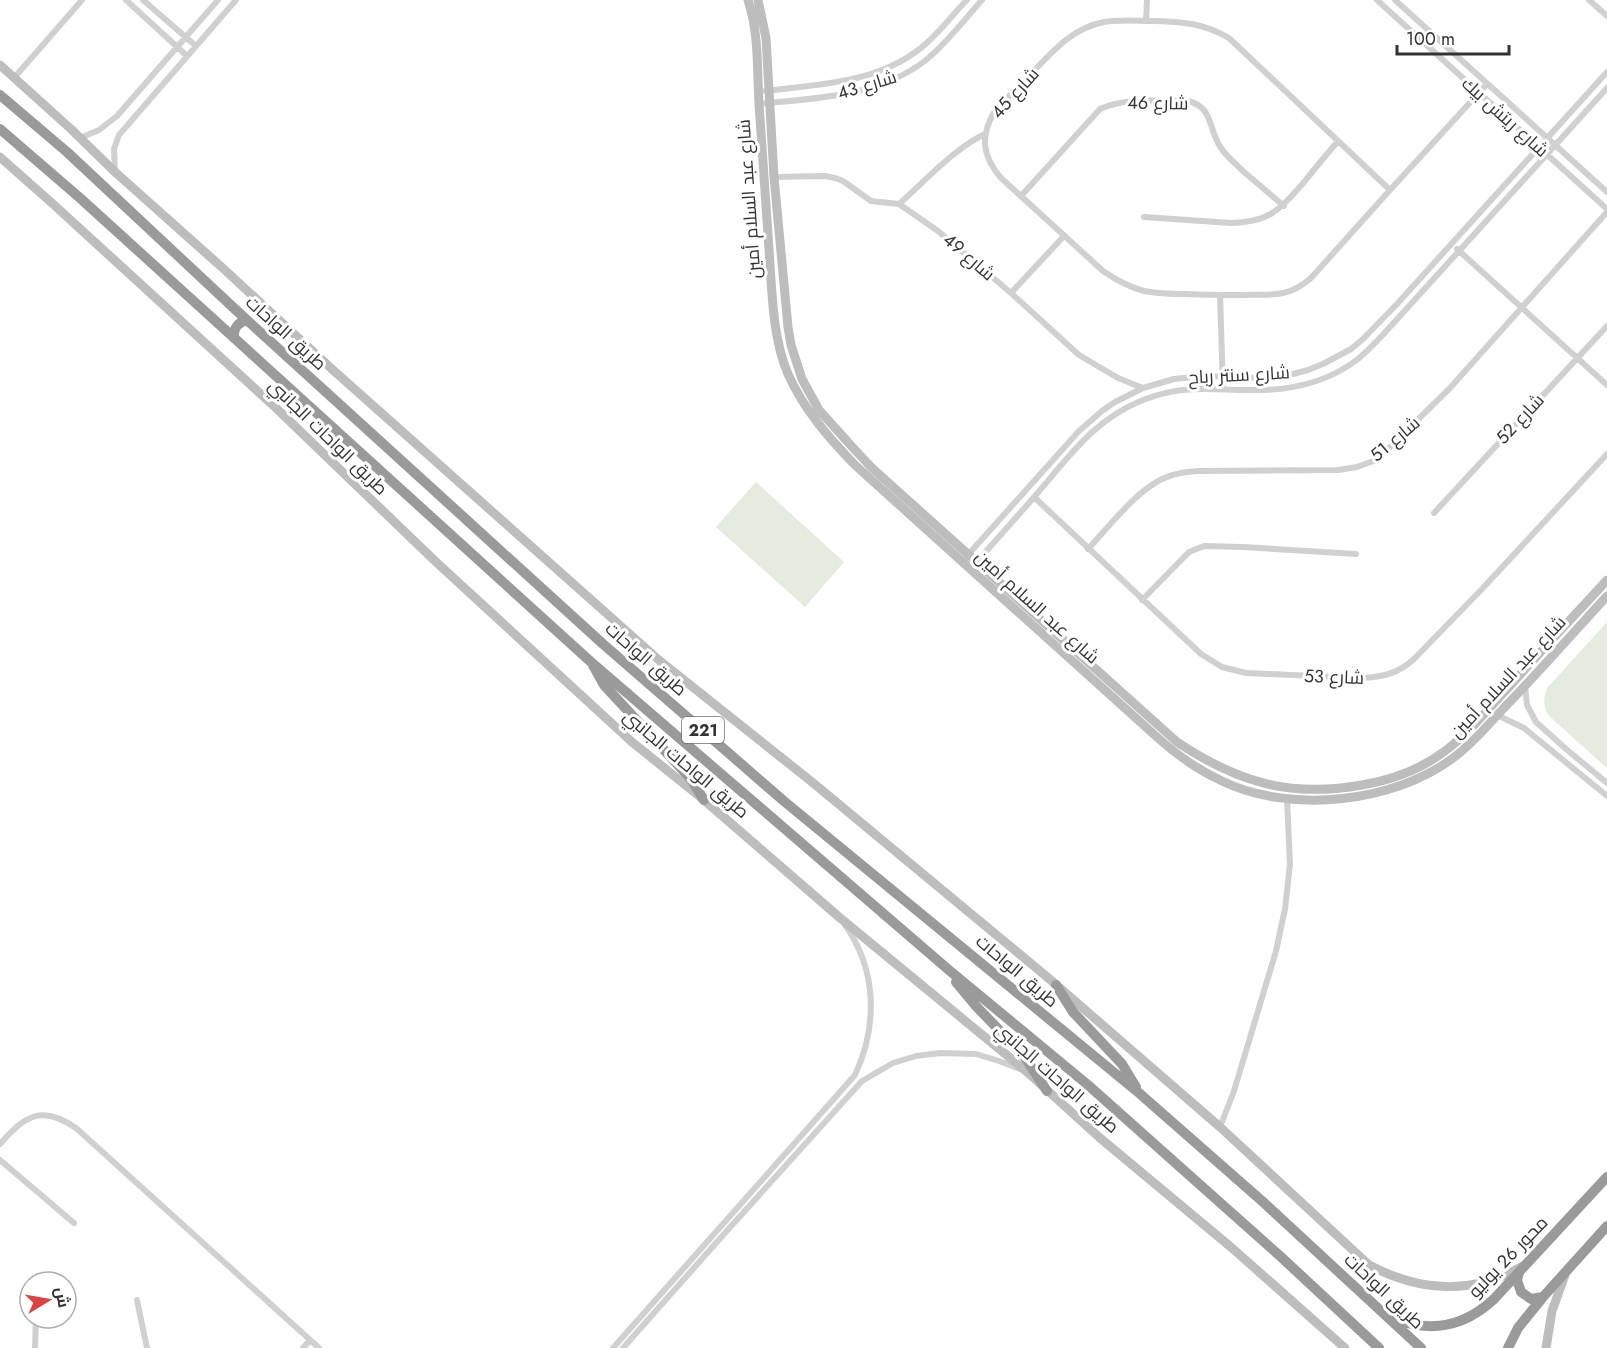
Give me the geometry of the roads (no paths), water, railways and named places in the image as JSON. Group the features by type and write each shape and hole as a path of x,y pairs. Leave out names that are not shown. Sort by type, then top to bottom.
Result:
{"highway":[{"name":"طريق الواحات","path":"0,95 67,152 224,299 603,644 776,794 1139,1093 1262,1201 1421,1348"},
{"name":"طريق الواحات","path":"0,129 80,198 591,662 950,971 1088,1085 1280,1256 1379,1348"},
{"path":"206,313 218,310 224,299"},
{"path":"234,338 234,331 238,325 247,320"},
{"path":"591,662 604,685 691,779 704,800"},
{"path":"950,971 966,995 1024,1056 1047,1091"},
{"path":"1056,985 1074,1012 1122,1064 1139,1093"},
{"name":"محور 26 يوليو","path":"1381,1312 1401,1322 1424,1326 1457,1322 1467,1318 1486,1306 1607,1177"},
{"path":"1508,1348 1518,1328 1543,1297 1607,1226"},
{"path":"1519,1272 1517,1280 1521,1292 1531,1299 1543,1297"}],"street":[{"path":"14,78 82,0"},
{"path":"126,0 187,56"},
{"path":"143,0 196,46"},
{"path":"80,138 107,125 218,0"},
{"path":"115,172 114,149 119,135 236,0"},
{"name":"شارع عبد السلام أمين","path":"748,0 755,28 764,91"},
{"name":"شارع عبد السلام أمين","path":"758,0 766,38 764,104 776,331 787,372 808,410 855,465 974,565 1189,763 1242,789 1287,799 1348,798 1382,791 1418,778 1436,770 1467,747 1607,596"},
{"name":"شارع 43","path":"764,91 848,81 891,67 930,41 967,0"},
{"name":"شارع 43","path":"764,104 851,93 896,78 912,70 936,51 982,0"},
{"path":"1146,21 1147,0"},
{"name":"شارع ريتش بيك","path":"1377,0 1607,211"},
{"name":"شارع ريتش بيك","path":"1395,0 1607,192"},
{"path":"1589,0 1607,16"},
{"name":"شارع 45","path":"1390,190 1229,38 1199,24 1146,21 1105,22 1073,34 1059,45 1000,105 988,123 985,134 986,152 993,169 1064,236 1116,280 1147,292 1163,294 1282,293 1302,285 1311,278 1486,84"},
{"path":"0,65 333,370 660,661 813,782 1056,985 1220,1127 1369,1265 1397,1278 1426,1286 1456,1287 1486,1282 1528,1263"},
{"name":"شارع سنتر رباح","path":"965,557 1079,431 1115,402 1158,383 1190,377 1261,378 1308,370 1337,357 1363,339 1607,72"},
{"name":"شارع سنتر رباح","path":"974,565 1089,434 1128,406 1151,397 1190,389 1257,390 1290,387 1325,378 1341,370 1370,349 1607,88"},
{"name":"شارع 46","path":"1021,196 1100,109 1125,102 1188,101 1204,108 1214,138 1231,160 1284,206"},
{"name":"شارع عبد السلام أمين","path":"764,104 774,177 788,327 796,362 810,395 830,424 965,557"},
{"path":"899,204 960,150 985,134"},
{"path":"1144,217 1231,223 1264,217 1284,206 1338,141"},
{"name":"طريق الواحات الجانبي","path":"0,158 267,401 435,561 632,742 1026,1071 1100,1138 1232,1248 1345,1348"},
{"name":"شارع 49","path":"774,177 825,176 835,178 871,201 899,204 931,225 1079,355 1118,378 1143,388"},
{"name":"شارع 51","path":"1088,549 1147,488 1163,478 1180,473 1222,470 1338,470 1357,467 1376,460 1450,388 1607,211"},
{"path":"1011,293 1064,236"},
{"path":"1452,244 1607,385"},
{"path":"1220,295 1223,389"},
{"name":"شارع 52","path":"1434,513 1607,326"},
{"name":"شارع 53","path":"1034,497 1201,654 1222,667 1246,673 1377,678 1405,668 1482,589 1607,453"},
{"path":"1041,472 1050,479"},
{"path":"1143,600 1189,552 1204,546 1356,554"},
{"name":"شارع عبد السلام أمين","path":"1160,735 1241,777 1293,789 1329,790 1379,782 1414,770 1446,751 1474,726 1607,580"},
{"path":"1526,668 1535,675"},
{"path":"1525,686 1525,696 1536,722 1607,783"},
{"path":"1490,708 1497,715 1524,728 1607,796"},
{"path":"1559,756 1566,749"},
{"path":"1220,1127 1234,1091 1276,951 1285,909 1290,864 1287,799"},
{"path":"612,1348 855,1076 868,1039 872,1013 871,1000 862,956 839,917"},
{"path":"623,1348 862,1081 893,1063 916,1056 940,1053 976,1054 1026,1071"},
{"path":"0,1144 14,1128 25,1120 38,1115 64,1119 320,1348"},
{"path":"0,1160 74,1223"},
{"path":"1546,1348 1552,1311 1566,1272"},
{"path":"137,1300 147,1348"},
{"path":"35,1348 36,1330"},
{"path":"303,1348 310,1340"}]}
